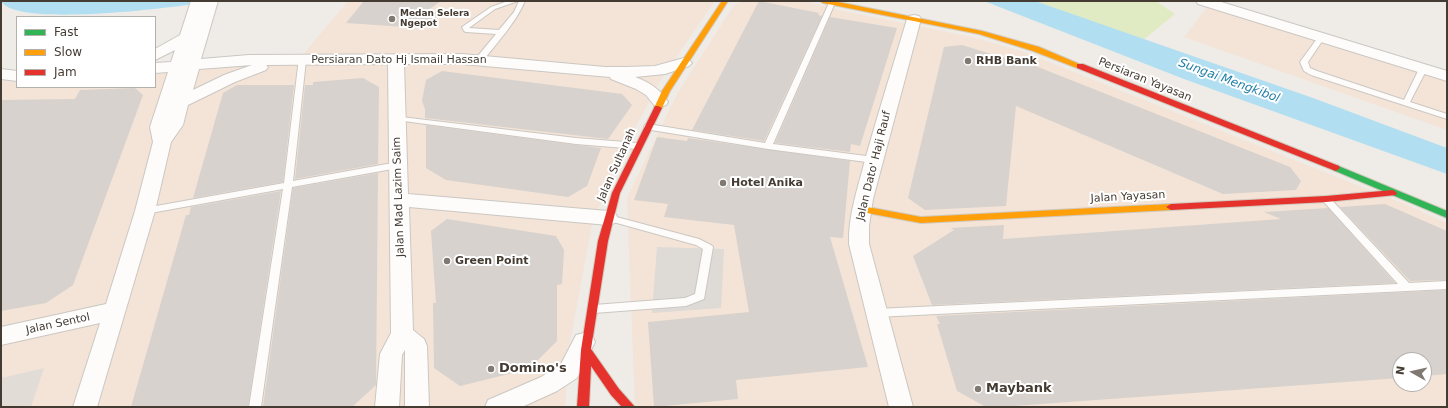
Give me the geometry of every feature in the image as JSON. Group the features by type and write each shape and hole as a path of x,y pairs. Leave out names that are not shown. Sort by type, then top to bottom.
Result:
{"street":[{"path":"86,407 145,211 162,142 174,126 181,102 187,35 198,1"},
{"path":"162,142 159,127 184,66 202,29 211,1"},
{"name":"Jalan Sultanah","path":"583,407 588,342 593,309 608,218 616,193 637,146 660,102 725,1"},
{"path":"1203,1 1447,76"},
{"name":"Persiaran Yayasan","path":"828,2 980,32 1036,49 1396,193 1447,216"},
{"name":"Jalan Dato' Haji Rauf","path":"901,407 859,244 859,221 874,160 914,19"},
{"path":"156,54 187,35"},
{"name":"Jalan Mad Lazim Saim","path":"396,59 396,118 402,334"},
{"name":"Persiaran Dato Hj Ismail Hassan","path":"296,60 480,59 605,72"},
{"path":"156,68 249,60 296,60"},
{"path":"181,102 242,72 296,60"},
{"path":"605,72 670,70 684,63"},
{"path":"605,72 653,91 660,102"},
{"path":"1,74 16,76"},
{"name":"Jalan Yayasan","path":"862,209 921,220 1326,199 1396,193"},
{"path":"399,200 608,218"},
{"name":"Jalan Sentol","path":"1,336 115,311"},
{"path":"387,407 391,354 402,334 416,346 417,407"},
{"path":"497,407 548,384 569,371 588,342 615,392 629,407"}],"lane":[{"path":"502,32 466,30 465,27 493,8 515,1"},
{"path":"480,59 502,32 522,1"},
{"path":"768,146 828,2"},
{"path":"1321,37 1304,62 1307,69 1447,118"},
{"path":"256,407 288,184 296,60"},
{"path":"1406,103 1423,69"},
{"path":"396,118 576,141 637,146"},
{"path":"648,127 768,146 874,160"},
{"path":"145,211 288,184 398,166"},
{"path":"1326,199 1408,288"},
{"path":"593,309 694,300 700,296 707,260 708,247 700,242 608,218"},
{"path":"876,313 1447,285"}],"shaded area":[{"path":"348,1 715,1 662,78 622,152 592,224 569,348 565,407 1,407 1,81 16,82 16,88 156,88 156,74 252,64 296,63"},
{"path":"744,1 804,1 838,10 972,37 1024,52 1407,205 1447,223 1447,407 635,407 627,198 677,94 734,5"},
{"path":"1212,1 1447,72 1447,130 1184,37"},
{"path":"657,247 724,249 721,308 652,313"},
{"path":"44,368 31,407 1,407 1,378"}],"green space":[{"path":"1035,1 1156,1 1175,14 1143,40"}],"water":[{"path":"1,1 216,1 138,11 67,15 36,14 13,9"},
{"name":"Sungai Mengkibol","path":"984,1 1035,1 1313,98 1447,148 1447,174 1184,79"}],"building":[{"name":"Medan Selera Ngepot","path":"364,1 441,1 428,10 442,14 420,28 346,23"},
{"path":"759,1 819,13 818,15 822,16 764,141 692,130"},
{"path":"830,17 897,28 860,146 851,144 850,152 775,143"},
{"path":"962,45 1033,67 1033,65 1290,167 1301,181 1296,190 1223,194 1016,106 1006,206 925,210 908,198 944,47"},
{"path":"442,71 622,94 632,105 608,139 425,118 425,109 422,101 426,80"},
{"path":"363,78 379,87 378,164 295,179 305,85 313,85 313,82"},
{"path":"237,85 294,85 283,182 193,198 223,93"},
{"path":"135,88 143,95 73,285 46,303 1,311 1,100 75,99 80,90"},
{"path":"426,125 601,148 587,186 568,197 446,180 426,168"},
{"path":"657,137 687,141 688,138 850,161 843,238 830,237 868,367 736,380 738,399 654,407 648,322 749,312 734,225 664,217 668,204 634,200"},
{"path":"378,173 376,385 352,407 263,407 293,188"},
{"path":"281,191 248,407 131,407 186,215 189,215 191,207"},
{"path":"1385,204 1447,231 1447,280 1410,281 1340,207"},
{"path":"1328,208 1395,283 932,305 913,256 954,230 951,228 1004,225 1003,239 1281,219 1264,212"},
{"path":"447,219 556,236 564,250 562,284 557,285 557,341 529,369 460,386 434,368 433,303 436,303 431,231"},
{"path":"1447,290 1447,374 1432,375 1432,352 1392,352 1392,379 986,407 957,391 937,324 940,324 936,316"}],"traffic: fast":[{"path":"1336,168 1447,215"}],"traffic: slow":[{"path":"658,108 666,91 725,1"},
{"path":"823,1 980,32 1036,49 1080,66"},
{"path":"862,209 921,220 1171,207"}],"traffic: jam":[{"path":"1080,66 1336,168"},
{"path":"583,407 586,350 603,241 616,193 658,108"},
{"path":"1171,207 1326,199 1393,193"},
{"path":"586,350 615,392 629,407"}],"place":[{"name":"Medan Selera Ngepot","path":"392,19"},
{"name":"RHB Bank","path":"968,61"},
{"name":"Hotel Anika","path":"723,183"},
{"name":"Green Point","path":"447,261"},
{"name":"Domino's","path":"491,369"},
{"name":"Maybank","path":"978,389"}]}
